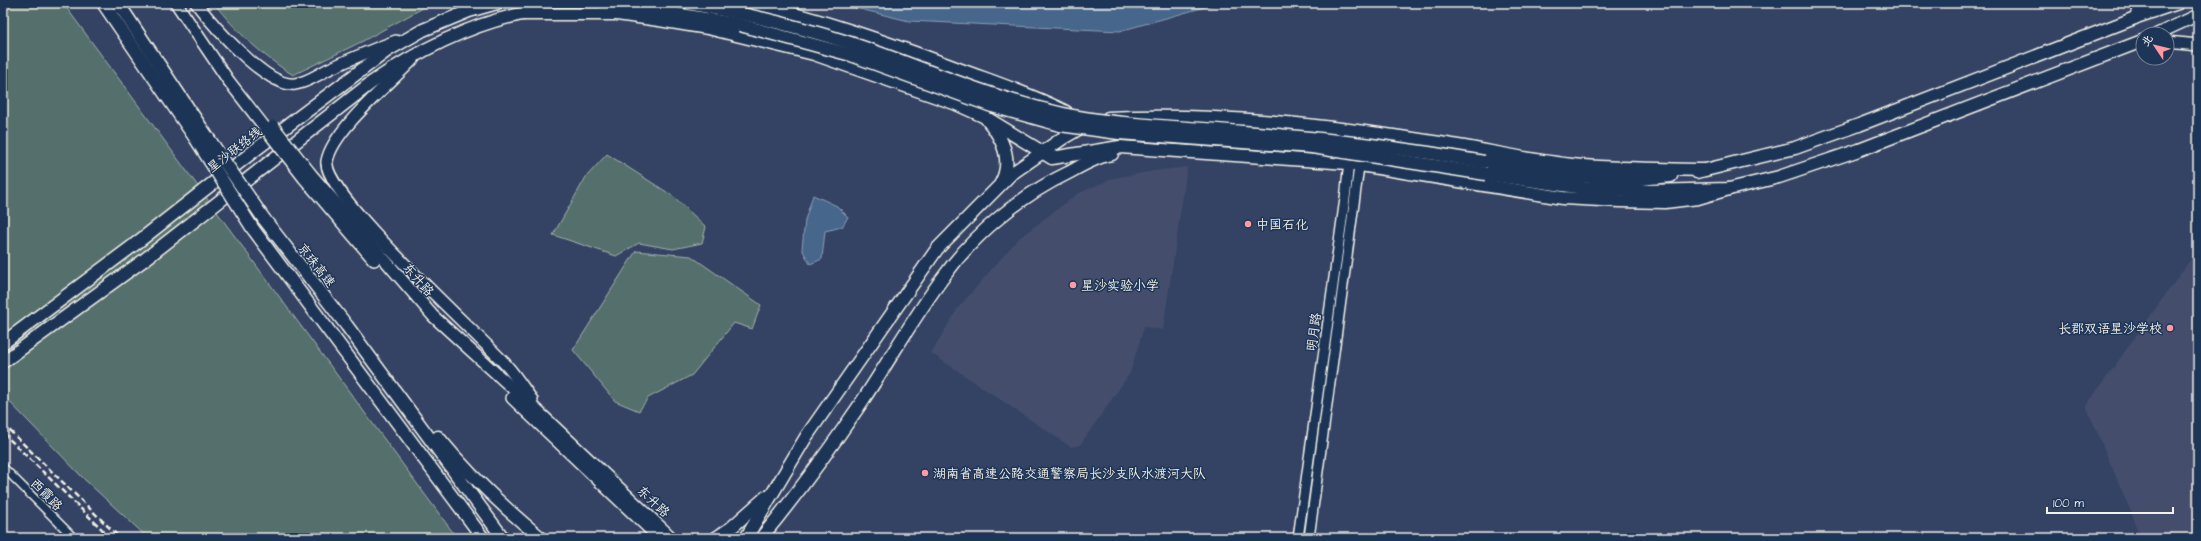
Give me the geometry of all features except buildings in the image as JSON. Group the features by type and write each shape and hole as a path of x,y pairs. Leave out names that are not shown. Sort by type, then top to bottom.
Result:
{"highway":[{"name":"京珠高速","path":"103,3 200,135 347,326 504,538"},
{"name":"京珠高速","path":"118,3 200,135 253,229 483,538"},
{"name":"星沙联络线","path":"3,342 134,245 259,147 388,50 417,33 469,11 497,3"},
{"path":"689,3 851,55 992,106 1060,125 1119,133 1312,148 1485,168 1630,180 1703,170 1794,148 1859,126 2135,18"},
{"path":"750,3 809,18 902,48 1040,99 1089,123"},
{"path":"3,362 144,260 371,83 408,58 420,52 486,24 524,14 558,8 629,6 742,19"},
{"path":"524,14 616,14 708,28 814,54 954,103 983,116 1052,158 1120,147 1354,164 1570,198 1665,202 1698,198 1728,188 1779,177 1859,150 2135,44"},
{"path":"983,116 994,129 1006,154 1005,175 1001,184"},
{"path":"746,538 806,437 927,261 1001,184 1042,152 1089,123 1107,118 1209,117 1357,131 1581,166 1703,170"},
{"path":"761,538 783,512 856,410 945,274 980,235 1016,205 1055,179 1108,155 1149,150"},
{"path":"1485,168 1584,188 1649,191 1728,188"},
{"path":"347,326 462,467 501,506 541,538"},
{"path":"716,538 731,528 776,488"},
{"path":"769,538 783,512"}],"main road":[{"name":"东升路","path":"176,3 232,79 361,246 430,320 650,522 672,538"},
{"name":"东升路","path":"185,3 232,79"},
{"path":"196,3 212,24 261,71 283,84 296,84 356,56 417,33"},
{"path":"2135,18 2142,3"},
{"path":"2135,18 2179,3 2195,19 2175,27"},
{"path":"2175,43 2198,45"},
{"path":"420,52 347,126 330,150 326,163 328,173 343,197 374,231 422,282 507,366 544,417"},
{"name":"东升路","path":"307,175 433,316 544,417 650,522 659,538"}],"street":[{"name":"明月路","path":"1309,538 1357,131"},
{"name":"明月路","path":"1298,538 1346,191 1354,164"},
{"name":"西霞路","path":"3,467 74,538"}],"shaded area":[{"path":"835,3 1219,3 1120,31 909,21"},
{"name":"星沙实验小学","path":"1187,167 1163,330 1144,327 1130,373 1080,445 1071,447 931,353 958,308 1018,239 1077,194 1114,178"},
{"path":"813,195 837,206 848,217 842,227 825,231 822,259 810,264 802,249 805,220"},
{"name":"长郡双语星沙学校","path":"2198,249 2198,538 2142,538 2086,406"}],"green space":[{"path":"3,3 63,3 457,538 148,538 85,480 3,395"},
{"path":"214,3 432,3 361,42 293,75 250,43 231,24"},
{"path":"607,154 673,196 706,227 702,243 673,249 639,243 616,256 553,235 586,177"},
{"path":"636,251 691,256 761,305 752,329 734,323 692,375 648,398 639,411 615,401 573,350"}],"railway":[{"path":"3,424 120,538"},
{"path":"3,433 111,538"}],"place":[{"name":"中国石化","path":"1248,224"},
{"name":"星沙实验小学","path":"1073,285"},
{"name":"长郡双语星沙学校","path":"2170,328"},
{"name":"湖南省高速公路交通警察局长沙支队水渡河大队","path":"925,473"}]}
